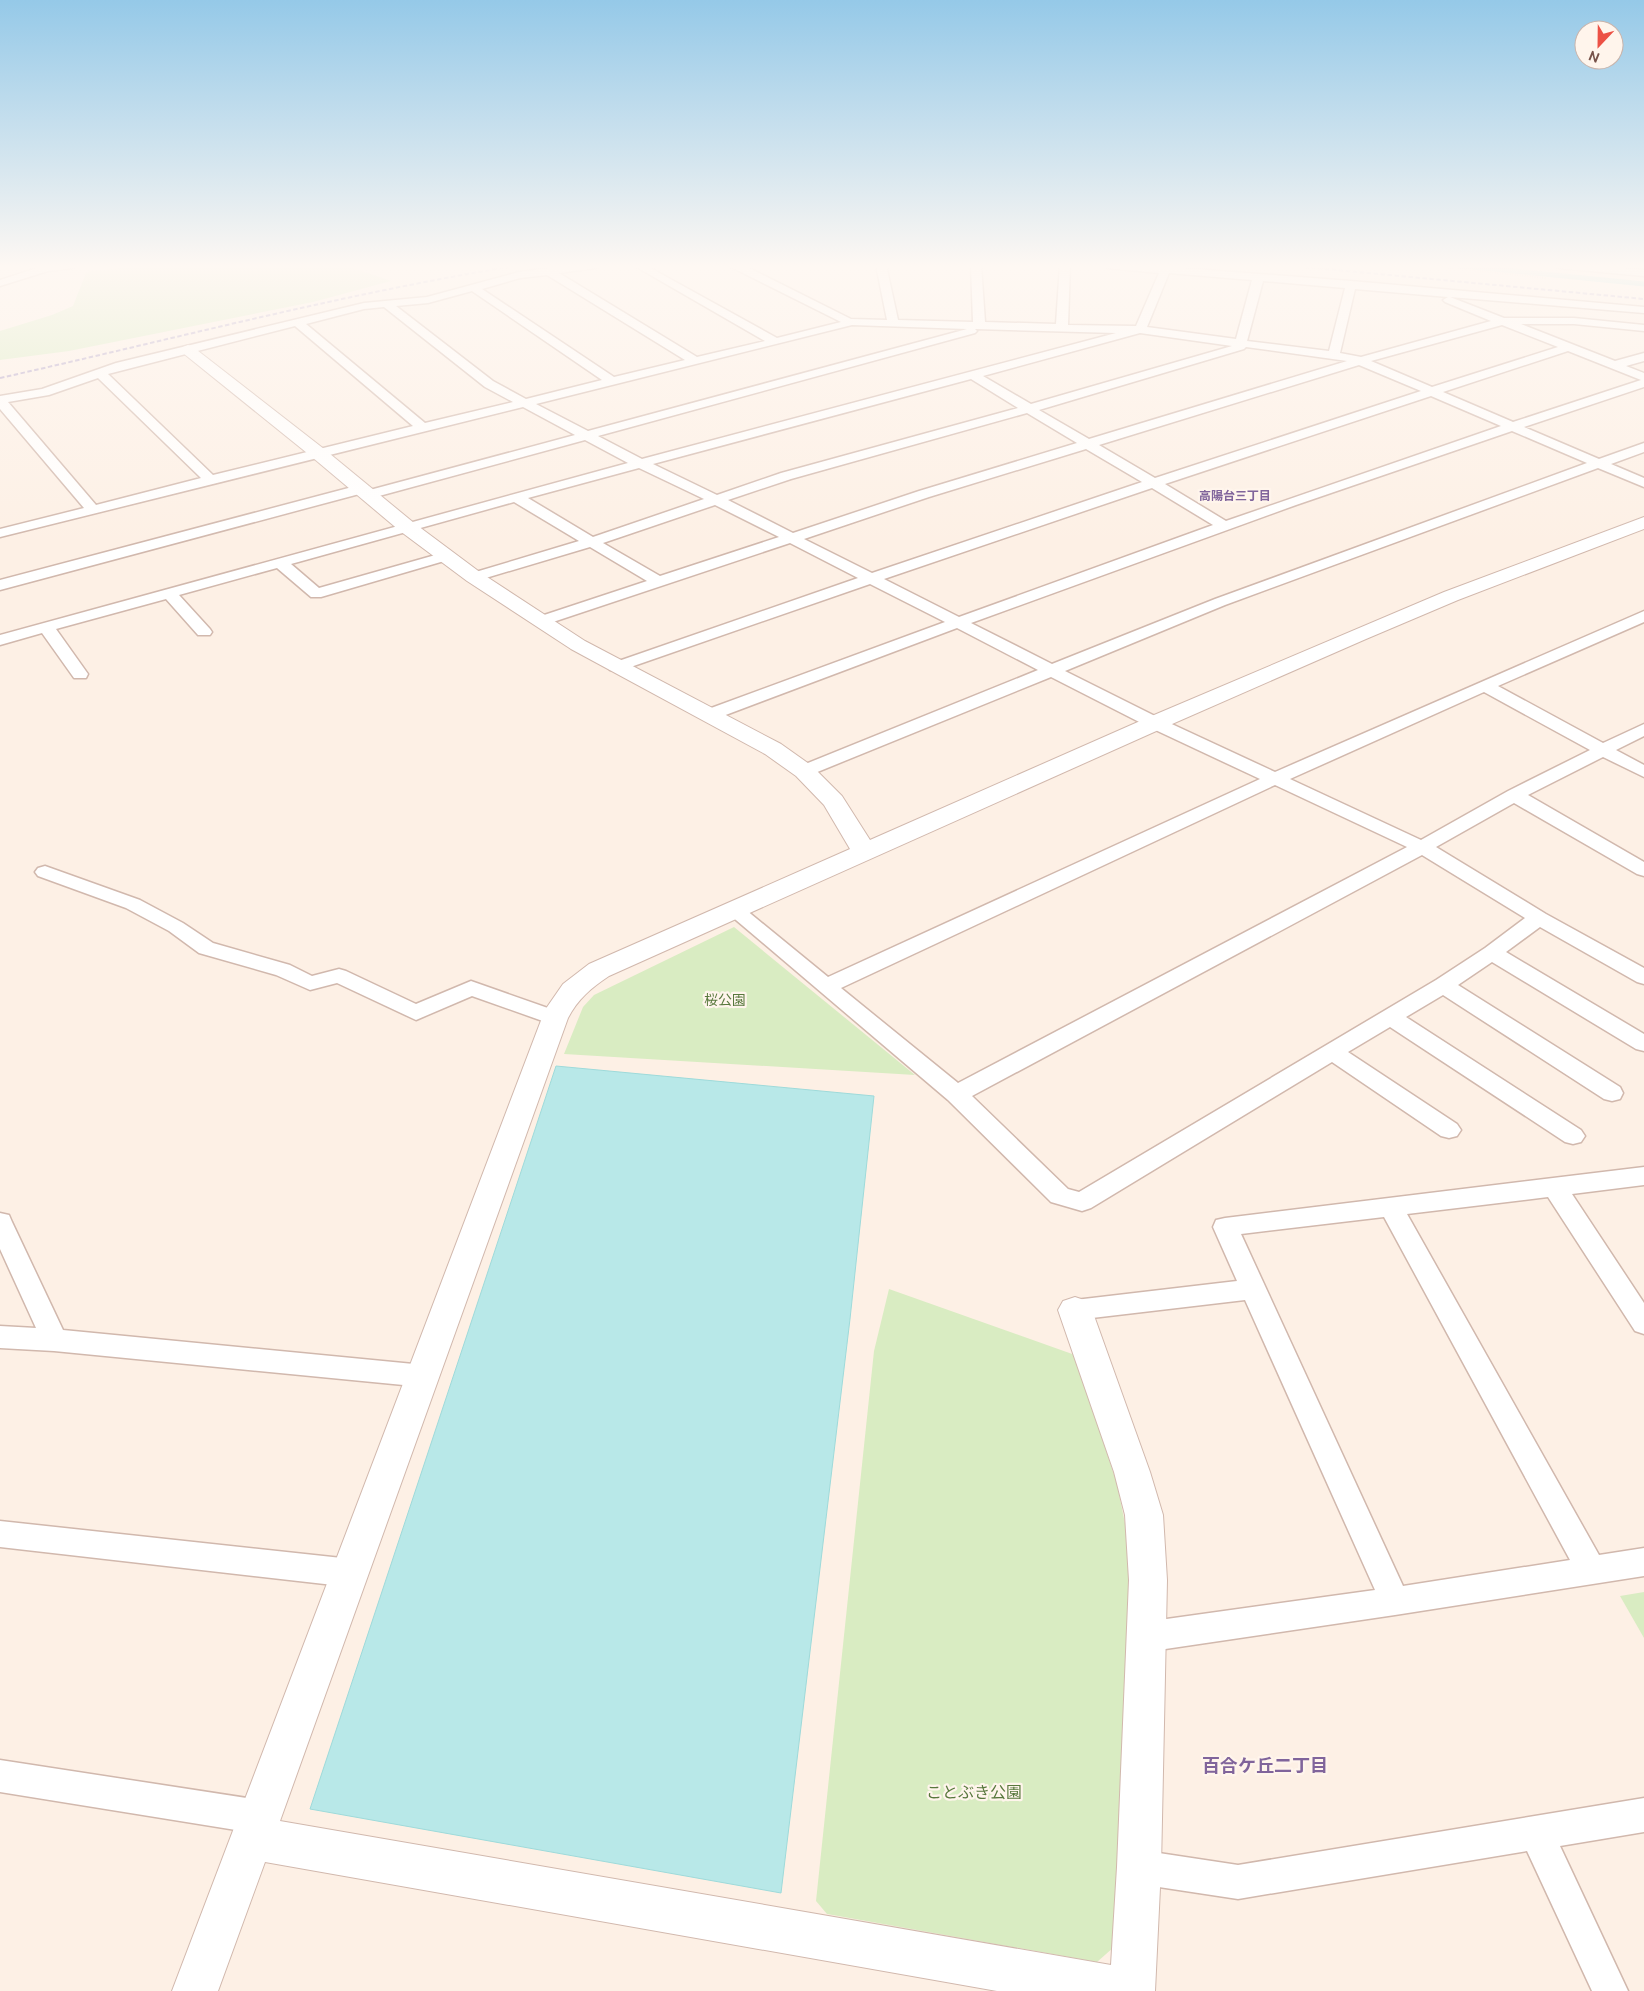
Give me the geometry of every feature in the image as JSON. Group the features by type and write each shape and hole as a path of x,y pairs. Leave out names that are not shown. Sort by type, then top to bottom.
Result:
{"street":[{"path":"0,400 45,392 99,372 156,358"},
{"path":"198,358 318,453 406,527 474,577 578,646 773,749 804,771 834,801 864,852"},
{"path":"342,358 422,427"},
{"path":"456,358 490,384 524,402 1051,671 1155,723 1422,847 1539,918 1644,977"},
{"path":"577,358 611,381"},
{"path":"687,358 694,362"},
{"path":"0,533 422,427 711,358"},
{"path":"0,585 588,435 874,358"},
{"path":"0,640 406,527 1033,358"},
{"path":"474,577 591,542 786,476 1028,409 1203,358"},
{"path":"1350,358 1362,360 1644,483"},
{"path":"541,621 924,494 1370,358"},
{"path":"616,667 870,578 1536,358"},
{"path":"1597,358 1644,377"},
{"path":"1615,365 1641,358"},
{"path":"99,372 210,480"},
{"path":"971,374 1225,526"},
{"path":"709,716 957,623 1225,526 1512,426 1644,383"},
{"path":"0,400 93,510"},
{"path":"804,771 1228,599 1598,462 1644,447"},
{"path":"516,498 659,582"},
{"path":"195,1991 424,1376 554,1018 564,999 579,982 599,970 1155,723 1451,596 1644,524"},
{"path":"281,562 316,594 446,556"},
{"path":"169,593 204,632"},
{"path":"827,986 1276,778 1644,616"},
{"path":"46,627 80,674"},
{"path":"1485,686 1644,772"},
{"path":"956,1094 1422,847 1514,795 1644,729"},
{"path":"1514,795 1644,870"},
{"path":"45,872 133,904 176,926 206,948 283,970 310,984 339,976 416,1013 471,988 554,1018"},
{"path":"733,910 956,1094 1060,1196 1082,1202 1443,985 1492,953 1539,918"},
{"path":"1492,953 1644,1044"},
{"path":"1443,985 1612,1093"},
{"path":"1390,1017 1573,1136"},
{"path":"1333,1052 1449,1130"},
{"path":"1395,1601 1226,1228 1644,1176"},
{"path":"1555,1188 1644,1324"},
{"path":"1391,1207 1591,1570"},
{"path":"0,1222 54,1340"},
{"path":"0,1776 256,1828 1131,1991 1139,1867 1148,1580 1144,1515 1132,1472 1075,1310 1252,1289"},
{"path":"0,1337 54,1340 424,1376"},
{"path":"0,1534 351,1573"},
{"path":"1145,1637 1395,1601 1644,1562"},
{"path":"1139,1867 1238,1882 1644,1815"},
{"path":"1537,1834 1610,1991"}],"green space":[{"path":"0,358 16,358 0,360"},
{"name":"桜公園","path":"734,927 915,1075 564,1054 583,1007 594,995"},
{"name":"ことぶき公園","path":"889,1289 1075,1355 1117,1484 1131,1553 1114,1947 1097,1962 827,1914 816,1901 874,1351"},
{"path":"1644,1592 1644,1638 1620,1596"}],"water":[{"path":"556,1066 874,1096 850,1319 781,1893 310,1809"}],"railway":[{"path":"0,378 86,358"}],"district":[{"name":"高陽台三丁目","path":"1235,495"},
{"name":"百合ケ丘二丁目","path":"1265,1765"}]}
